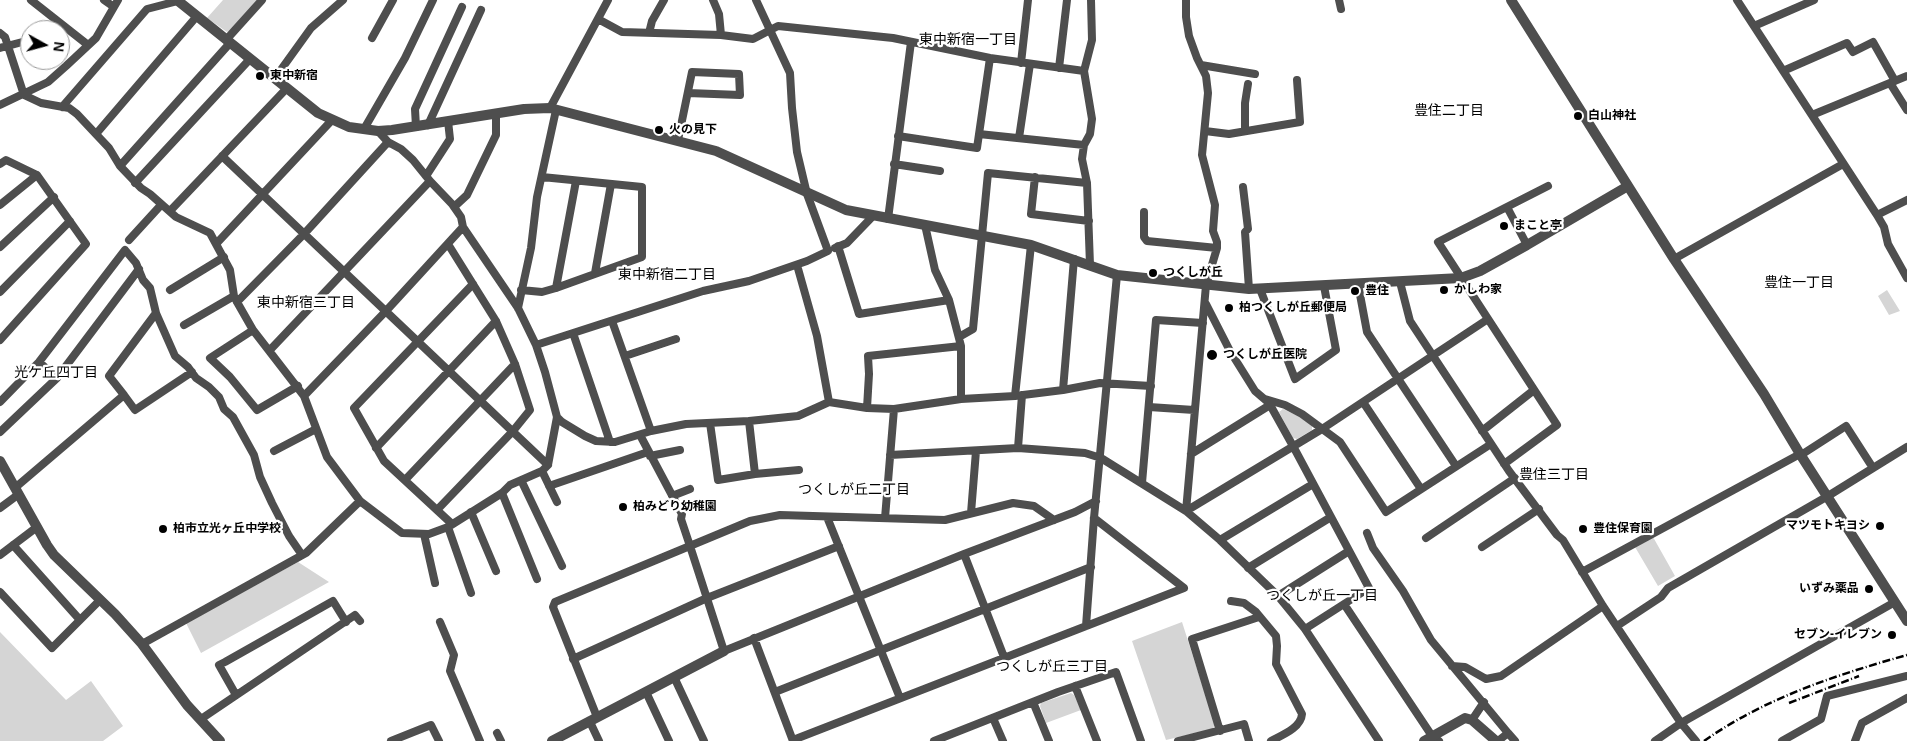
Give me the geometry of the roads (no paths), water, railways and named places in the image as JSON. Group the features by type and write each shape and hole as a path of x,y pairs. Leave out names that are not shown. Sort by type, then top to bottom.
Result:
{"street":[{"path":"32,0 54,20"},
{"path":"0,105 48,82 96,38 116,4 104,0"},
{"path":"62,107 147,9 177,0 318,112 349,127 378,131 416,127 531,108 553,109 716,151 807,194 846,210 1031,244 1117,275 1255,289 1461,278 1480,271 1628,186"},
{"path":"120,166 262,0"},
{"path":"275,78 311,28 343,0"},
{"path":"372,38 392,0"},
{"path":"364,129 405,58 433,0"},
{"path":"518,308 531,248 537,198 553,109 608,0"},
{"path":"648,32 664,0"},
{"path":"713,0 719,14 722,35"},
{"path":"756,0 790,73 797,152 807,194 828,250"},
{"path":"1021,63 1028,0"},
{"path":"1059,68 1067,0"},
{"path":"1090,265 1087,183 1082,159 1084,145 1090,134 1092,119 1084,71 1092,40 1091,0"},
{"path":"1186,0 1189,36 1206,76 1208,93 1202,156 1216,205 1213,230 1217,242 1206,285 1186,511"},
{"path":"1339,0 1341,9"},
{"path":"1511,0 1674,259 1764,394 1895,602 1906,616"},
{"path":"1737,0 1877,215 1884,227 1888,244 1907,278"},
{"path":"1754,26 1814,0"},
{"path":"416,127 415,109 462,7"},
{"path":"428,125 481,10"},
{"path":"96,134 197,16"},
{"path":"598,19 622,32 722,35 753,39 778,26 894,38 990,58 1084,71"},
{"path":"0,33 5,37 4,47 24,95 41,104 69,108 109,148 120,166 135,182 161,205 189,224 210,233 230,270 235,299 253,330 298,386 304,396 327,457 360,501 402,533 429,534 450,526 510,486 542,471 548,465 557,417 536,346 518,308 463,227 461,217 454,207 413,160 401,149 388,142 378,131"},
{"path":"70,33 88,45"},
{"path":"888,219 911,42"},
{"path":"1783,70 1847,43 1853,52 1873,42 1907,110"},
{"path":"4,47 20,43"},
{"path":"135,182 250,58"},
{"path":"898,136 977,148 990,58"},
{"path":"1019,138 1030,64"},
{"path":"1201,65 1255,74"},
{"path":"678,140 692,72 739,74 740,95 688,93"},
{"path":"1812,115 1907,76"},
{"path":"1205,131 1230,134 1300,122 1297,80"},
{"path":"1245,131 1245,103 1248,84"},
{"path":"170,211 287,88"},
{"path":"454,207 467,196 496,135 496,113"},
{"path":"216,244 332,120"},
{"path":"270,350 428,178 450,139 448,121"},
{"path":"979,134 1084,145"},
{"path":"184,326 235,299 304,234 388,142"},
{"path":"222,156 548,465"},
{"path":"0,164 6,160 37,174 86,244 0,340"},
{"path":"894,164 940,171"},
{"path":"1674,259 1843,164"},
{"path":"867,408 868,356 960,341 973,329 988,173 1087,183"},
{"path":"0,205 37,174"},
{"path":"521,290 542,292 642,257 642,187 542,177"},
{"path":"1035,177 1031,214 1089,220"},
{"path":"556,288 576,180"},
{"path":"595,273 611,184"},
{"path":"1504,464 1557,425 1438,242 1548,186"},
{"path":"1243,187 1248,229 1245,232 1255,289 1295,378 1336,350 1324,286"},
{"path":"0,247 54,197"},
{"path":"1877,215 1907,200"},
{"path":"129,240 161,205"},
{"path":"1507,207 1527,245"},
{"path":"1144,212 1144,237 1147,241 1217,248"},
{"path":"536,346 703,291 748,281 797,265 847,243 873,216"},
{"path":"0,292 70,220"},
{"path":"925,225 935,270 948,300 960,341 961,399"},
{"path":"304,396 463,227"},
{"path":"437,510 530,410 515,364 496,321 448,244"},
{"path":"1018,448 1018,396 1031,244"},
{"path":"838,246 859,314 948,300"},
{"path":"0,402 39,362 125,250 150,288 156,313 175,356 196,378 219,397 224,409 233,417 254,455 260,477 272,503 289,536 302,555"},
{"path":"170,290 224,257"},
{"path":"1063,390 1074,260"},
{"path":"797,265 817,336 829,402"},
{"path":"0,432 58,378 138,269"},
{"path":"1086,626 1094,518 1117,275"},
{"path":"1400,282 1410,321 1504,464 1563,540 1603,606 1681,723 1696,741"},
{"path":"471,593 450,526 437,510 384,461 354,408 473,284"},
{"path":"1358,284 1367,332 1456,466"},
{"path":"1205,302 1230,351 1255,391 1270,405 1369,588 1305,629"},
{"path":"156,313 109,376 135,410 192,372"},
{"path":"1142,483 1156,320 1203,323"},
{"path":"1186,511 1322,429 1488,320"},
{"path":"376,448 496,321"},
{"path":"612,321 651,431"},
{"path":"253,330 210,358 230,377 257,410 298,386"},
{"path":"573,333 610,442"},
{"path":"625,356 676,339"},
{"path":"39,362 58,378"},
{"path":"405,480 515,364"},
{"path":"557,417 585,436 596,441 610,442 686,424 798,416 829,402 867,408 894,409 961,399 1018,396 1100,383 1150,386"},
{"path":"1482,431 1534,390"},
{"path":"0,508 124,395"},
{"path":"1264,398 1286,405 1302,414 1340,442 1386,512 1491,444"},
{"path":"1363,402 1421,490"},
{"path":"1191,454 1270,405"},
{"path":"1149,407 1194,410"},
{"path":"885,518 894,409"},
{"path":"749,421 755,474"},
{"path":"710,423 718,480 799,470"},
{"path":"1582,572 1801,455 1846,426 1873,468"},
{"path":"274,451 316,429"},
{"path":"640,435 682,514 690,546 724,651"},
{"path":"1617,626 1661,597 1668,588 1828,496 1907,446"},
{"path":"890,455 1018,448 1085,453 1101,458 1186,511 1220,540 1278,596 1305,629 1379,741"},
{"path":"549,486 649,454 680,450"},
{"path":"971,514 976,451"},
{"path":"0,461 54,555 115,614 142,644 187,705 220,741"},
{"path":"542,471 557,502"},
{"path":"1426,538 1515,478"},
{"path":"521,480 562,566"},
{"path":"1220,540 1313,484"},
{"path":"672,496 690,489"},
{"path":"502,493 537,579"},
{"path":"142,644 302,555 360,501"},
{"path":"552,741 724,651 964,554 1075,512 1096,501"},
{"path":"599,741 573,659 553,607 555,602 750,521 780,515 945,520 1013,504 1034,506 1054,520"},
{"path":"1482,547 1539,509"},
{"path":"471,512 496,571"},
{"path":"828,517 900,698"},
{"path":"754,638 793,741 1184,588 1094,518"},
{"path":"1248,568 1331,518"},
{"path":"0,555 37,527"},
{"path":"1367,533 1373,548 1403,591 1431,640 1516,741"},
{"path":"424,534 435,583"},
{"path":"13,545 80,620"},
{"path":"573,659 707,598 839,546"},
{"path":"1278,596 1349,551"},
{"path":"964,554 1004,657"},
{"path":"775,692 1091,567"},
{"path":"0,592 52,648 100,600"},
{"path":"236,695 219,665 333,601 346,622"},
{"path":"1231,601 1244,603 1256,612 1276,636 1276,664 1302,714 1301,720 1292,730 1271,741"},
{"path":"1655,741 1681,723 1895,602"},
{"path":"1344,604 1432,739 1459,720 1465,718 1472,720 1497,741 1508,733"},
{"path":"1452,666 1465,667 1486,679 1501,676 1603,606"},
{"path":"201,719 355,615 360,621"},
{"path":"1220,730 1192,639 1259,617"},
{"path":"440,622 454,655 450,671 480,741"},
{"path":"934,741 1116,672 1141,741"},
{"path":"1782,741 1821,719 1827,696 1907,676"},
{"path":"674,677 704,741"},
{"path":"1075,686 1097,741"},
{"path":"646,692 669,741"},
{"path":"1855,741 1862,723 1907,698"},
{"path":"1033,702 1049,741"},
{"path":"1472,720 1484,702"},
{"path":"993,718 1003,741"},
{"path":"1178,741 1244,724 1249,741"},
{"path":"392,741 431,725 439,741"},
{"path":"1860,731 1865,741"},
{"path":"497,733 501,741"},
{"path":"954,733 958,741"}],"railway":[{"path":"1704,741 1751,712 1776,700 1854,671 1907,655"},
{"path":"1789,703 1859,676"}],"place":[{"name":"東中新宿","path":"260,76"},
{"name":"白山神社","path":"1578,116"},
{"name":"火の見下","path":"659,130"},
{"name":"まこと亭","path":"1504,226"},
{"name":"つくしが丘","path":"1153,273"},
{"name":"かしわ家","path":"1444,290"},
{"name":"豊住","path":"1355,291"},
{"name":"柏つくしが丘郵便局","path":"1229,308"},
{"name":"つくしが丘医院","path":"1212,355"},
{"name":"柏みどり幼稚園","path":"623,507"},
{"name":"マツモトキヨシ","path":"1880,526"},
{"name":"柏市立光ヶ丘中学校","path":"163,529"},
{"name":"豊住保育園","path":"1583,529"},
{"name":"いずみ薬品","path":"1869,589"},
{"name":"セブン-イレブン","path":"1892,635"}],"district":[{"name":"東中新宿一丁目","path":"968,40"},
{"name":"豊住二丁目","path":"1449,111"},
{"name":"東中新宿二丁目","path":"667,275"},
{"name":"豊住一丁目","path":"1799,283"},
{"name":"東中新宿三丁目","path":"306,303"},
{"name":"光ケ丘四丁目","path":"56,373"},
{"name":"豊住三丁目","path":"1554,475"},
{"name":"つくしが丘二丁目","path":"854,490"},
{"name":"つくしが丘一丁目","path":"1322,596"},
{"name":"つくしが丘三丁目","path":"1052,667"}]}
